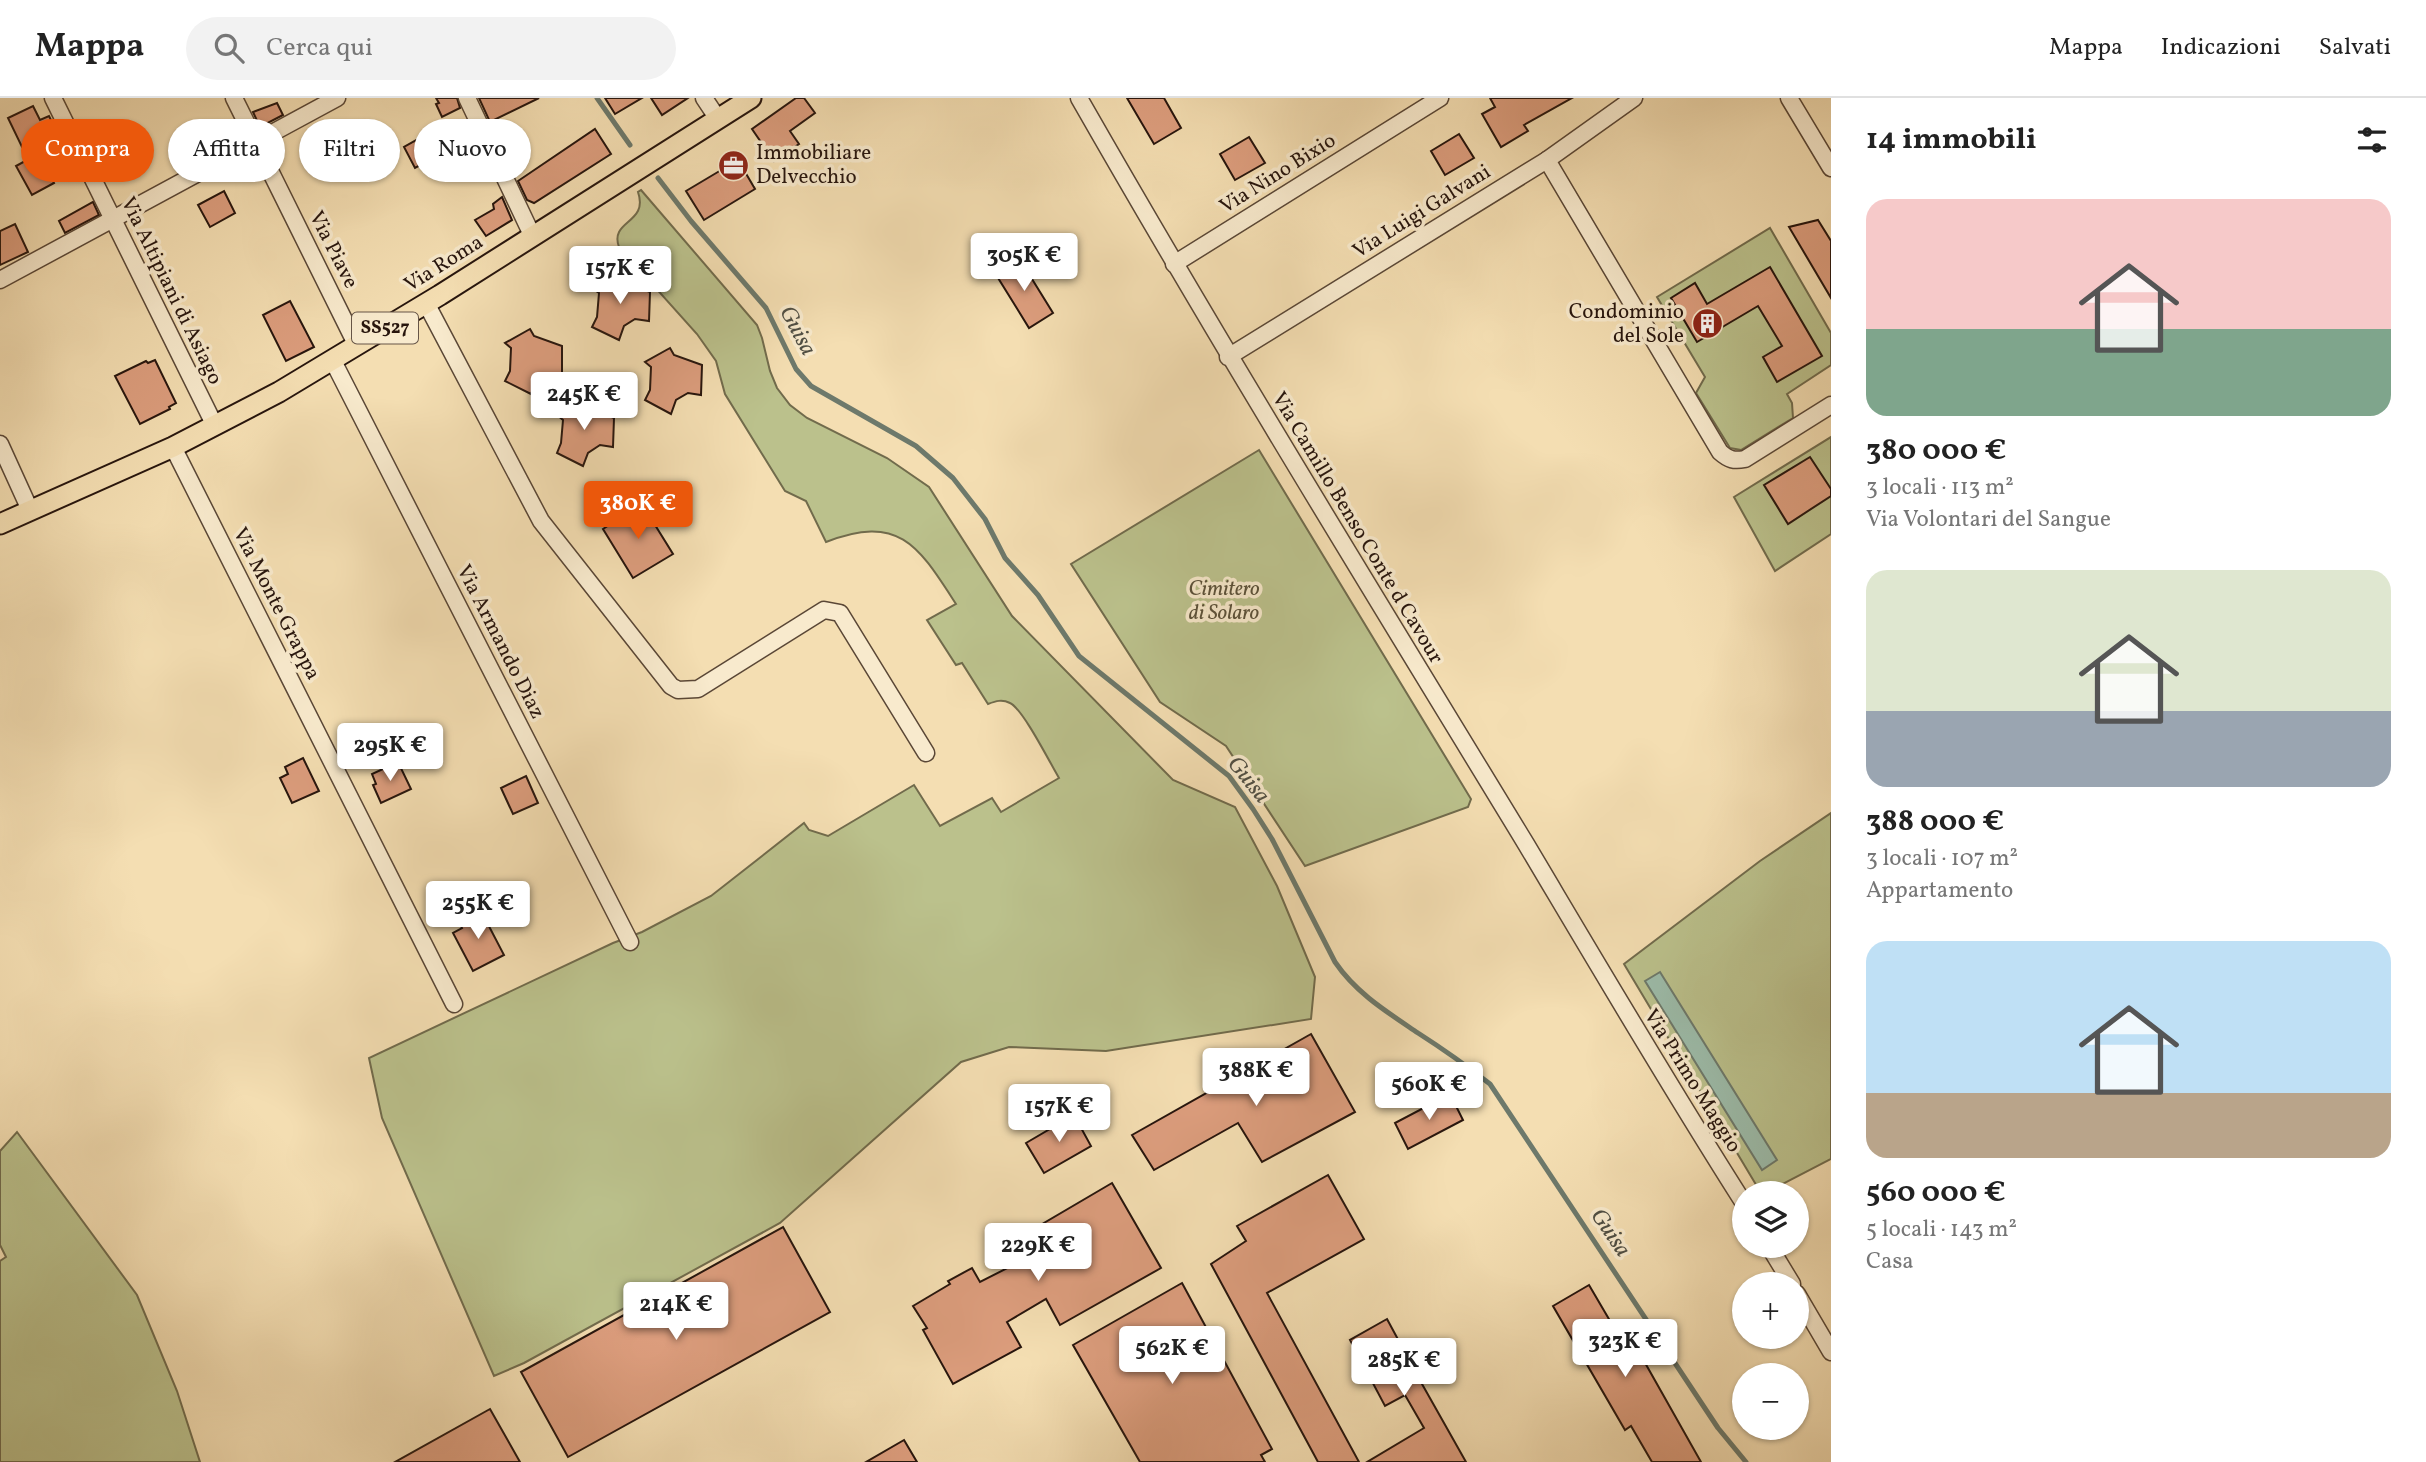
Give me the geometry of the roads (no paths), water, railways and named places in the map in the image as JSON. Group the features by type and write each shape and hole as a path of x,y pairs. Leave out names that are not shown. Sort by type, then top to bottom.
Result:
{"main road":[{"name":"Via Roma","path":"0,524 173,447 333,360 751,98"}],"street":[{"name":"Via Altipiani di Asiago","path":"53,98 215,426"},
{"name":"Via Piave","path":"234,98 244,119"},
{"path":"285,126 337,98"},
{"path":"467,98 532,235"},
{"path":"704,98 718,119"},
{"name":"Via Camillo Benso Conte d Cavour","path":"1079,98 1228,357 1605,977"},
{"name":"Via Nino Bixio","path":"1174,264 1440,98"},
{"name":"Via Luigi Galvani","path":"1228,357 1547,160 1634,98"},
{"path":"1788,98 1831,168"},
{"path":"1547,160 1724,456 1731,460 1745,459 1831,405"},
{"path":"0,280 181,182"},
{"name":"Via Piave","path":"276,182 357,346"},
{"path":"426,303 541,521 671,686 678,690 698,690 824,610 840,612 926,753"},
{"name":"Via Armando Diaz","path":"333,360 630,942"},
{"path":"0,444 30,510"},
{"name":"Via Monte Grappa","path":"173,447 454,1004"},
{"name":"Via Primo Maggio","path":"1605,977 1675,1097 1732,1185"},
{"path":"1809,1314 1831,1352"}],"waterway":[{"name":"Guisa","path":"597,98 630,145"},
{"name":"Guisa","path":"658,178 766,308 796,369 811,386 916,446 953,478 985,519 1005,558 1038,595 1079,656 1229,776 1272,839 1335,962 1352,983 1362,993 1490,1084 1718,1428 1746,1462"}],"place":[{"name":"Immobiliare Delvecchio","path":"733,165"},
{"name":"Condominio del Sole","path":"1707,324"}],"park label":[{"name":"Cimitero di Solaro","path":"1224,601"}]}
